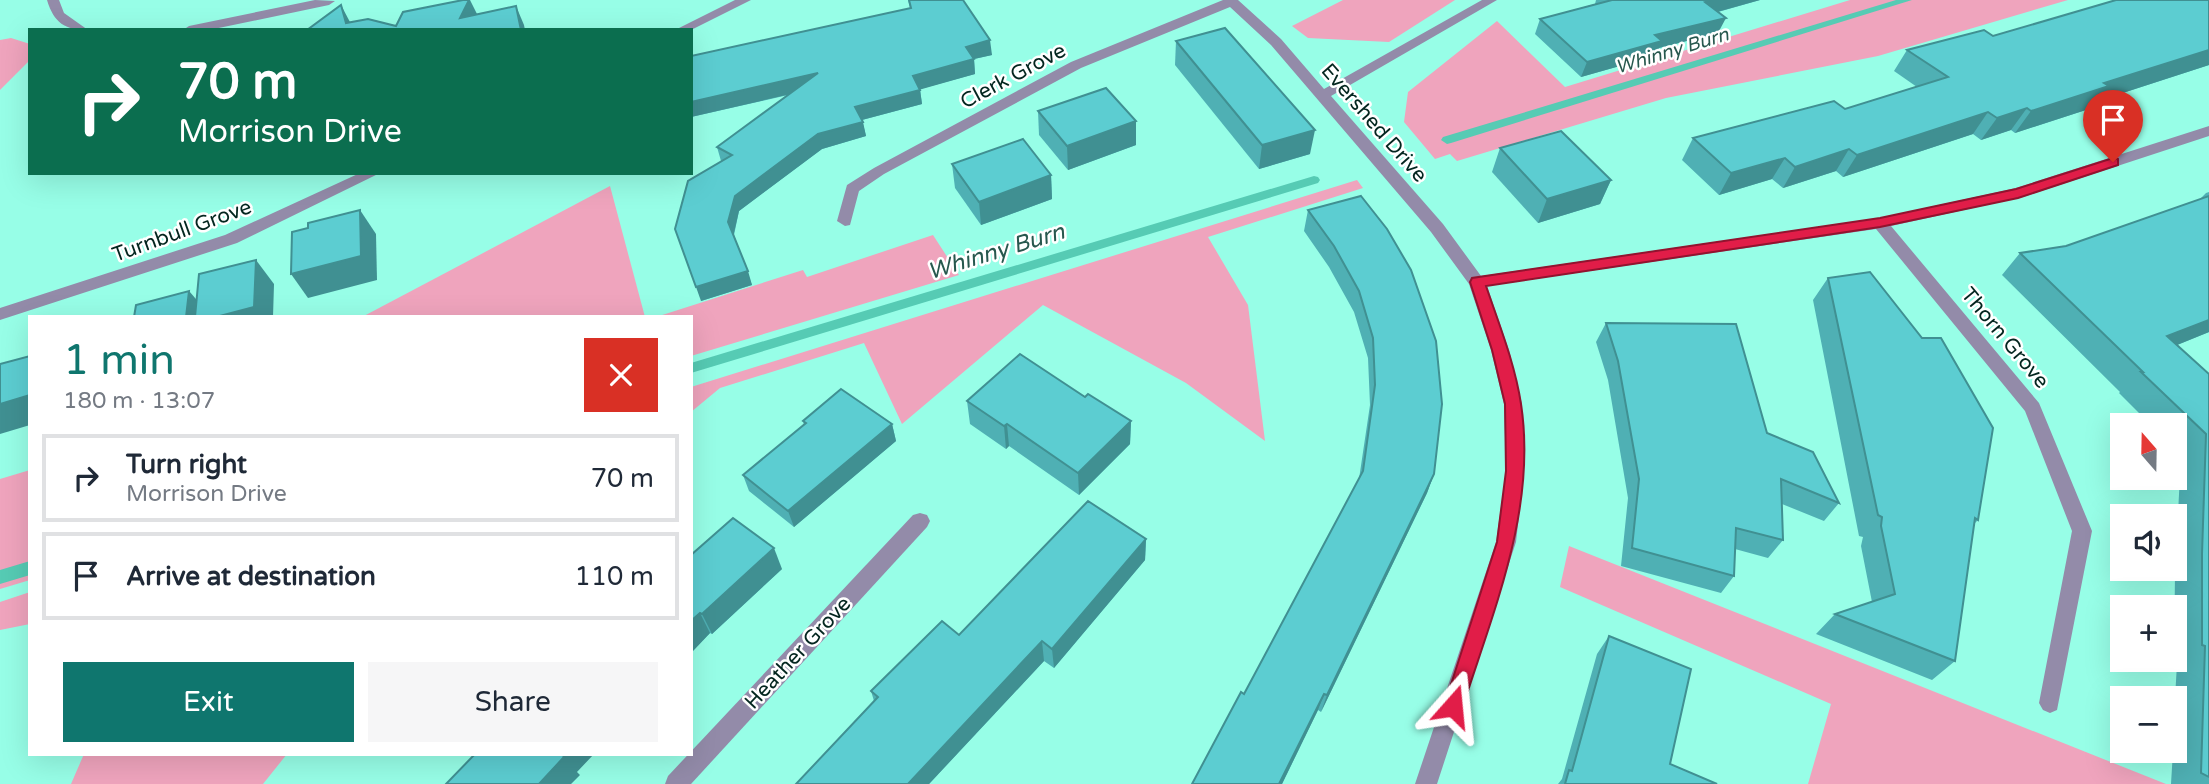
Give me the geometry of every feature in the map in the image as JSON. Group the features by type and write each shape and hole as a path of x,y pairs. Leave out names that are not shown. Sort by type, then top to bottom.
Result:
{"street":[{"path":"53,0 58,15 79,28"},
{"path":"685,28 745,0"},
{"path":"1323,95 1491,0"},
{"path":"206,28 249,23 329,1"},
{"name":"Evershed Drive","path":"1231,1 1276,42 1437,228 1477,282 1500,350 1513,404 1515,471 1506,542 1426,784"},
{"name":"Clerk Grove","path":"845,221 852,188 879,171 1076,65 1231,1"},
{"path":"1477,282 1880,223 2018,193 2209,131"},
{"name":"Turnbull Grove","path":"0,314 231,239 369,175"},
{"name":"Thorn Grove","path":"1880,223 2033,408 2082,531 2050,703"},
{"name":"Heather Grove","path":"676,784 920,521"}],"shaded area":[{"path":"1343,0 1455,0 1389,42 1308,38 1292,26"},
{"path":"1850,0 2068,0 1878,56 1666,98 1457,161 1450,154 1435,159 1404,122 1408,92 1497,21 1565,87"},
{"path":"11,38 28,43 28,62 0,90 0,40"},
{"path":"1357,180 1363,188 1208,237 1248,305 1265,441 1186,383 1043,305 902,424 864,343 720,388 693,410 693,386"},
{"path":"610,186 644,315 366,315"},
{"path":"933,235 959,275 693,355 693,315 662,315 803,270 807,277"},
{"path":"28,471 28,581 0,589 0,479"},
{"path":"1569,546 2166,784 1808,784 1831,704 1560,587"},
{"path":"28,593 28,624 0,630 0,602"},
{"path":"83,756 285,756 263,784 71,784"}],"building":[{"path":"469,0 460,18 516,6 521,28 310,28 341,5 346,23 368,19 396,26 403,12"},
{"path":"909,0 963,0 990,40 966,47 974,59 913,76 920,90 855,107 863,122 818,134 735,196 728,222 748,271 696,287 675,229 688,181 732,155 717,147 818,73 693,102 693,56 911,8"},
{"path":"1612,0 1711,0 1705,2 1726,18 1655,35 1662,41 1587,62 1540,19"},
{"path":"2116,0 2209,0 2209,50 2104,83 2109,86 2031,111 2027,108 1997,118 1988,112 1857,155 1849,149 1795,167 1785,158 1731,173 1693,138 1834,101 1845,109 1948,77 1907,50 1984,30 1993,36"},
{"path":"1225,28 1315,130 1262,145 1176,41"},
{"path":"1106,88 1136,121 1067,146 1038,111"},
{"path":"1561,131 1611,180 1547,199 1500,148"},
{"path":"1023,139 1051,175 979,202 952,164"},
{"path":"1361,196 1387,229 1411,270 1436,341 1442,404 1434,474 1327,695 1324,694 1279,784 1192,784 1241,692 1244,694 1363,471 1375,385 1373,338 1359,291 1334,246 1308,210"},
{"path":"2209,196 2209,320 2167,336 2209,374 2209,777 2201,773 2205,646 2202,645 2202,554 2206,434 2188,417 2188,413 2184,413 2020,253 2066,246"},
{"path":"360,210 361,256 291,274 292,232 308,228 308,223"},
{"path":"256,260 254,307 224,315 195,315 199,274"},
{"path":"1870,272 1922,338 1941,338 1993,428 1978,520 1975,518 1955,661 1835,614 1895,594 1881,526 1882,517 1878,515 1828,278"},
{"path":"189,291 186,315 134,315 136,305"},
{"path":"1606,323 1736,324 1767,433 1813,452 1839,503 1781,479 1783,540 1736,528 1734,576 1632,548 1639,479 1618,361"},
{"path":"1020,354 1085,397 1088,394 1131,421 1078,473 1007,424 1004,426 967,401"},
{"path":"28,357 28,396 0,404 0,364"},
{"path":"841,389 892,424 788,511 743,475 806,423 803,421"},
{"path":"1088,501 1146,539 1052,649 1042,641 908,784 796,784 878,697 871,691 942,621 959,635"},
{"path":"733,518 774,548 693,619 693,553"},
{"path":"1609,636 1691,669 1670,764 1717,784 1565,784 1569,770 1572,771"},
{"path":"473,756 564,757 539,784 446,784"}],"waterway":[{"name":"Whinny Burn","path":"1447,140 1907,0"},
{"name":"Whinny Burn","path":"693,367 1314,180"},
{"name":"Whinny Burn","path":"0,577 28,569"}],"route":[{"path":"1453,706 1506,542 1515,471 1513,404 1500,350 1477,282 1880,223 2018,193 2113,162"}]}
